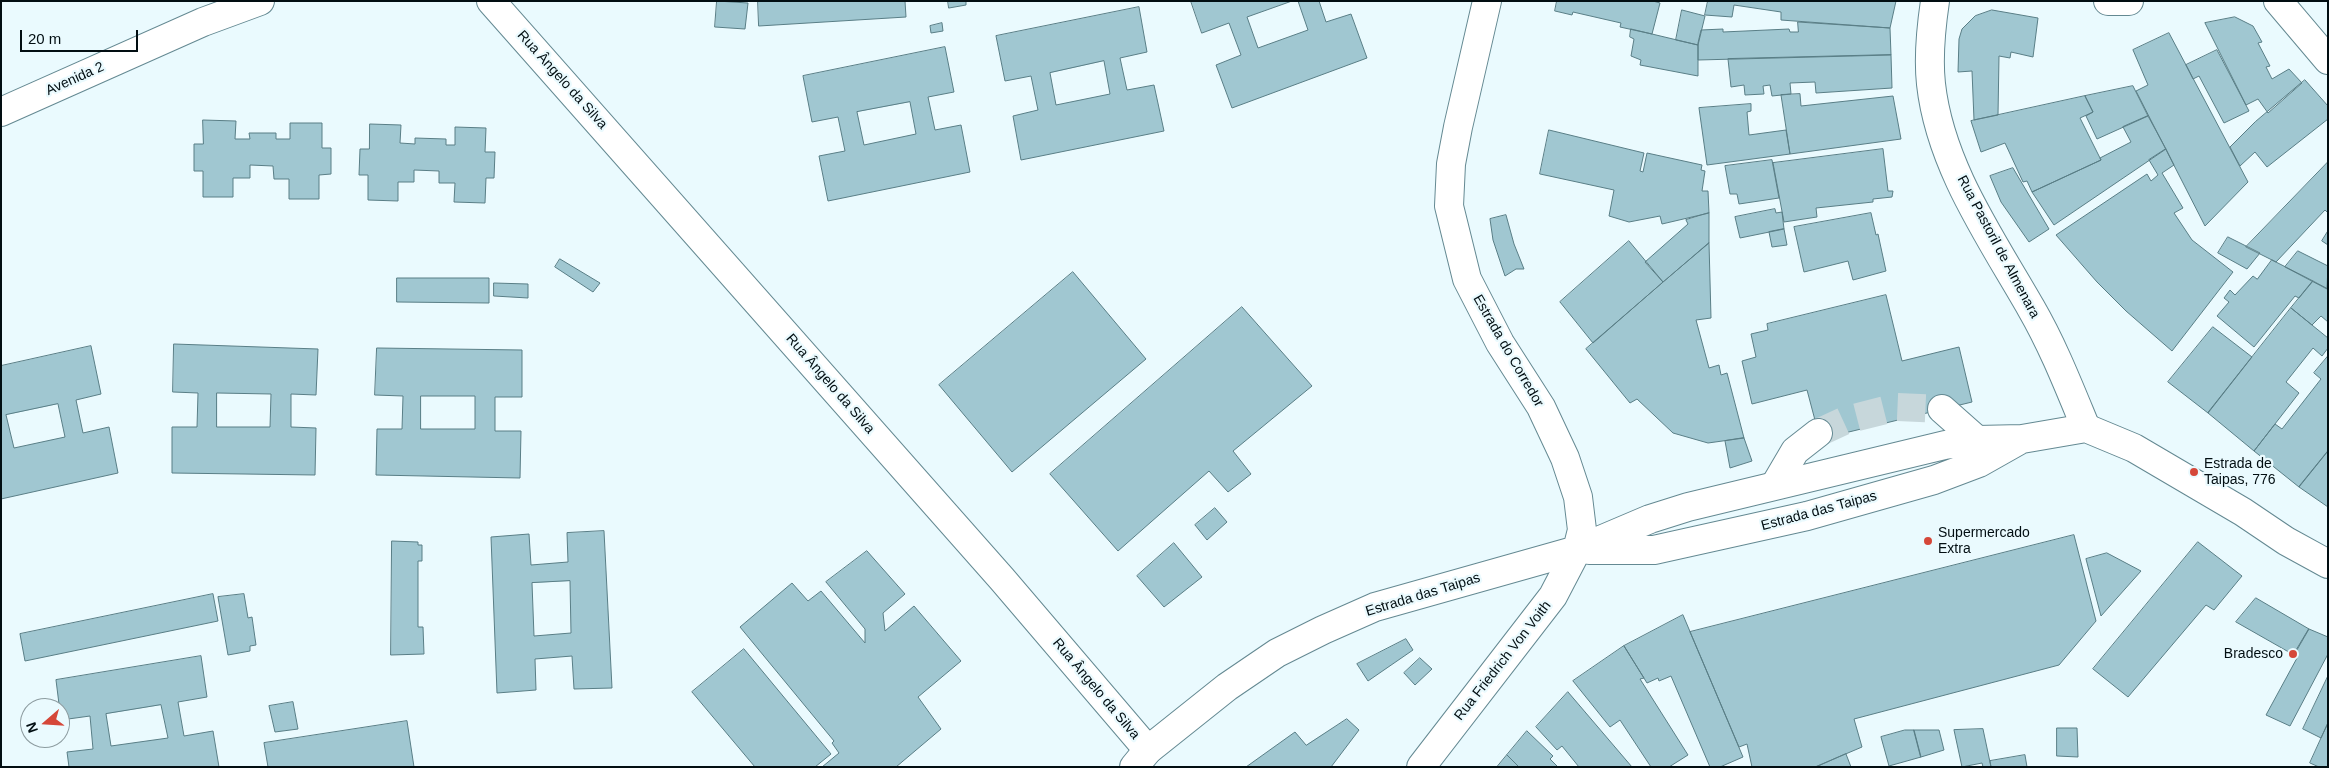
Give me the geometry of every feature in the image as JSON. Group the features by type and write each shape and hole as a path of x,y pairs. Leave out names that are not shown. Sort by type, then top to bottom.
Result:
{"main road":[{"path":"203,22 227,1"},
{"path":"203,22 260,1"},
{"name":"Rua Ângelo da Silva","path":"469,1 500,10 1002,579 1141,758"},
{"name":"Estrada do Corredor","path":"1487,1 1451,164 1449,206 1468,279 1500,343 1541,407 1564,458 1578,497 1582,530 1577,550"},
{"name":"Rua Pastoril de Almenara","path":"1935,1 1930,30 1931,85 1944,139 1962,185 1988,235 2053,349 2086,428"},
{"path":"2108,1 2129,1"},
{"path":"2278,1 2328,60"},
{"name":"Avenida 2","path":"1,112 203,22"},
{"path":"1942,409 1977,440"},
{"path":"2086,428 2143,453 2243,512 2286,541 2328,564"},
{"name":"Estrada das Taipas","path":"1141,758 1227,687 1278,653 1375,607 1577,550 1650,519 1775,484 1946,445 1977,440 2022,439 2086,428"},
{"path":"1775,484 1795,451 1818,433"},
{"name":"Estrada das Taipas","path":"1577,550 1654,550 1807,516 1934,480 1978,463 2022,439"},
{"name":"Rua Friedrich Von Voith","path":"1421,767 1553,596 1577,550"}],"building":[{"path":"717,1 748,3 745,29 715,27"},
{"path":"758,1 905,1 906,17 759,26"},
{"path":"948,1 966,1 966,5 949,8"},
{"path":"1191,1 1292,1 1247,17 1258,48 1308,30 1298,1 1319,1 1326,22 1351,14 1367,58 1232,108 1216,65 1241,55 1229,23 1202,33"},
{"path":"1557,1 1653,1 1660,3 1652,34 1620,27 1621,23 1573,12 1572,15 1555,11"},
{"path":"1708,1 1896,1 1890,28 1781,20 1781,12 1734,5 1732,17 1705,15"},
{"path":"1139,7 1147,52 1120,58 1127,90 1154,85 1164,131 1021,160 1013,116 1038,110 1031,76 1005,81 996,36","holes":["1104,61 1110,94 1056,105 1050,73"]},
{"path":"1682,10 1705,16 1698,45 1676,40"},
{"path":"1992,10 2038,18 2033,57 2011,52 2010,58 1999,56 1998,115 1974,120 1972,71 1958,72 1959,39 1962,29 1975,16"},
{"path":"2235,17 2253,26 2262,42 2258,43 2270,66 2266,67 2272,79 2289,69 2302,83 2268,113 2258,99 2246,105 2205,23"},
{"path":"1798,22 1890,28 1891,55 1698,60 1698,43 1701,30 1723,29 1723,32 1789,29 1790,32 1798,32"},
{"path":"942,23 943,31 931,33 930,26"},
{"path":"1631,29 1698,45 1698,76 1640,65 1641,60 1631,56 1634,39 1630,37"},
{"path":"2169,33 2248,182 2205,226 2136,91 2148,85 2133,50"},
{"path":"945,47 954,92 928,97 935,130 961,125 970,172 828,201 819,156 845,151 838,117 812,122 803,76","holes":["910,102 916,134 864,145 857,112"]},
{"path":"2217,50 2249,111 2224,123 2199,76 2193,79 2186,65"},
{"path":"1891,55 1892,88 1816,93 1815,82 1790,83 1791,94 1772,96 1770,85 1763,86 1764,94 1745,95 1744,85 1731,87 1728,59"},
{"path":"2305,80 2328,106 2328,119 2267,167 2255,152 2240,166 2230,147 2255,122"},
{"path":"2133,86 2148,116 2097,139 2086,116 2093,112 2085,96"},
{"path":"1800,94 1801,106 1893,96 1901,139 1790,154 1781,95"},
{"path":"2085,96 2093,112 2080,118 2101,160 2032,192 2027,181 2023,182 2005,143 1981,152 1971,121"},
{"path":"1751,104 1751,111 1747,112 1749,135 1786,130 1790,154 1707,165 1699,108"},
{"path":"2148,116 2166,149 2054,225 2032,192 2101,160 2100,158 2131,142 2123,127"},
{"path":"203,120 236,121 235,139 250,139 249,133 276,133 276,139 290,139 290,123 322,123 322,148 331,148 331,174 319,175 319,199 289,199 289,179 274,179 273,166 250,165 250,178 233,178 233,197 203,197 203,171 194,171 194,144 203,144"},
{"path":"370,124 401,125 400,143 415,144 415,138 446,139 446,145 455,145 455,127 486,128 485,152 495,152 494,178 486,178 485,203 454,202 455,183 439,183 439,171 414,170 414,182 398,182 398,201 368,200 368,175 359,175 360,149 369,149"},
{"path":"1549,130 1644,153 1640,171 1643,172 1647,153 1702,165 1701,170 1705,171 1702,191 1708,191 1709,213 1662,224 1660,216 1629,222 1609,216 1614,190 1540,174"},
{"path":"1883,149 1888,191 1893,191 1892,197 1873,199 1873,202 1816,208 1817,217 1784,222 1773,163"},
{"path":"2166,149 2174,165 2162,173 2183,208 2174,213 2192,240 2233,272 2172,351 2126,311 2097,282 2056,235 2147,174 2151,181 2158,175 2149,160"},
{"path":"1772,160 1779,198 1739,204 1737,194 1730,194 1725,166"},
{"path":"2328,162 2328,213 2325,210 2276,262 2246,247"},
{"path":"2013,168 2049,229 2029,242 2001,202 1990,176"},
{"path":"1775,209 1776,213 1782,212 1784,229 1740,238 1735,217"},
{"path":"1709,213 1709,243 1663,282 1645,262 1688,224 1686,220"},
{"path":"1871,213 1876,235 1878,234 1886,271 1853,280 1848,261 1804,272 1794,227"},
{"path":"1506,215 1514,244 1524,269 1516,269 1505,276 1493,240 1490,219"},
{"path":"1784,229 1787,245 1772,247 1769,232"},
{"path":"2328,231 2328,245 2322,241"},
{"path":"2228,237 2260,253 2247,269 2218,253"},
{"path":"1629,241 1663,282 1593,343 1560,302"},
{"path":"1709,243 1711,318 1696,320 1709,368 1719,365 1721,375 1727,373 1744,438 1708,443 1673,433 1637,399 1630,403 1586,349"},
{"path":"2298,251 2328,266 2327,289 2285,267"},
{"path":"560,259 600,283 593,292 555,267"},
{"path":"2272,260 2313,281 2299,298 2295,296 2254,347 2217,316 2229,302 2224,298 2230,290 2235,295 2253,276 2257,279"},
{"path":"1073,272 1146,359 1012,472 939,385"},
{"path":"397,278 489,278 489,303 397,302"},
{"path":"2313,281 2328,289 2328,322 2321,316 2312,325 2291,308"},
{"path":"494,283 528,284 528,298 494,296"},
{"path":"1886,295 1902,361 1959,347 1972,402 1820,439 1807,390 1752,404 1742,361 1756,357 1751,334 1768,330 1767,324"},
{"path":"1242,307 1312,386 1233,451 1251,474 1228,492 1209,471 1118,551 1050,474"},
{"path":"2291,308 2328,338 2328,348 2322,356 2313,348 2286,382 2299,393 2254,451 2208,413"},
{"path":"2213,327 2252,357 2208,413 2168,382"},
{"path":"174,344 318,349 316,395 291,394 291,427 316,428 315,475 172,473 172,427 197,427 198,393 173,392","holes":["217,393 271,394 270,427 217,427"]},
{"path":"91,346 101,394 76,400 83,433 109,427 118,473 1,499 1,366","holes":["58,404 65,437 14,448 6,415"]},
{"path":"377,348 522,350 522,397 495,397 495,431 521,431 520,478 376,475 377,429 402,429 403,396 375,395","holes":["421,396 475,396 475,429 421,429"]},
{"path":"2328,356 2328,451 2299,487 2254,451 2275,424 2282,429 2321,379 2314,373"},
{"path":"1744,438 1752,461 1730,468 1725,441"},
{"path":"2328,451 2328,507 2299,487"},
{"path":"1215,508 1227,522 1207,540 1195,525"},
{"path":"604,531 612,688 574,689 572,656 535,659 536,690 497,693 491,537 529,534 531,565 568,562 567,533","holes":["570,581 571,633 534,636 532,583"]},
{"path":"2074,535 2096,621 2059,665 1854,719 1862,747 1815,767 1752,767 1747,744 1739,747 1690,632"},
{"path":"392,541 418,542 418,545 422,545 422,561 418,561 418,627 423,627 424,654 391,655"},
{"path":"2198,542 2242,576 2214,610 2206,605 2128,697 2093,669"},
{"path":"1174,543 1202,577 1164,607 1137,576"},
{"path":"867,551 905,594 883,613 885,631 914,606 961,661 918,697 941,729 896,767 822,767 839,753 832,743 834,741 740,627 792,583 808,601 821,591 865,643 865,629 826,582"},
{"path":"2107,553 2141,571 2101,616 2086,559"},
{"path":"213,594 218,621 25,661 20,634"},
{"path":"244,594 248,618 252,617 256,645 250,646 250,651 228,655 218,597"},
{"path":"2256,598 2309,629 2294,655 2236,622"},
{"path":"1683,615 1743,757 1720,767 1710,767 1671,676 1659,681 1658,678 1647,683 1624,646"},
{"path":"2309,629 2328,637 2328,654 2290,726 2266,715 2297,658 2293,656"},
{"path":"1406,639 1413,650 1368,681 1357,664"},
{"path":"1624,646 1644,678 1640,679 1688,755 1669,767 1651,767 1620,720 1610,727 1573,681"},
{"path":"744,649 831,754 815,767 755,767 692,692"},
{"path":"201,656 207,697 178,702 184,736 213,731 219,767 69,767 67,752 93,749 90,716 70,719 70,698 58,698 56,680","holes":["161,705 168,738 111,746 106,714"]},
{"path":"1420,658 1432,669 1415,685 1404,673"},
{"path":"2328,676 2328,723 2321,738 2303,729"},
{"path":"1568,692 1632,767 1579,767 1562,746 1557,750 1536,727"},
{"path":"293,702 298,729 275,732 269,706"},
{"path":"1347,719 1359,730 1331,767 1246,767 1295,732 1306,745"},
{"path":"407,721 414,767 268,767 264,743"},
{"path":"2328,723 2328,767 2319,767 2310,763"},
{"path":"2057,728 2077,728 2078,757 2057,756"},
{"path":"1983,729 1991,767 1983,767 1982,763 1962,767 1954,730"},
{"path":"1905,730 1914,730 1921,757 1889,766 1881,737"},
{"path":"1914,730 1939,730 1944,750 1921,757"},
{"path":"1527,731 1553,756 1550,759 1558,767 1519,767 1507,755"},
{"path":"1846,754 1851,767 1815,767 1818,766"},
{"path":"1507,755 1519,767 1497,767"},
{"path":"2025,755 2027,767 1991,767 1990,761"}],"tunnel":[{"path":"1818,433 1846,420 1897,407 1942,409"}],"place":[{"name":"Estrada de Taipas, 776","path":"2194,472"},
{"name":"Supermercado Extra","path":"1928,541"},
{"name":"Bradesco","path":"2293,654"}]}
